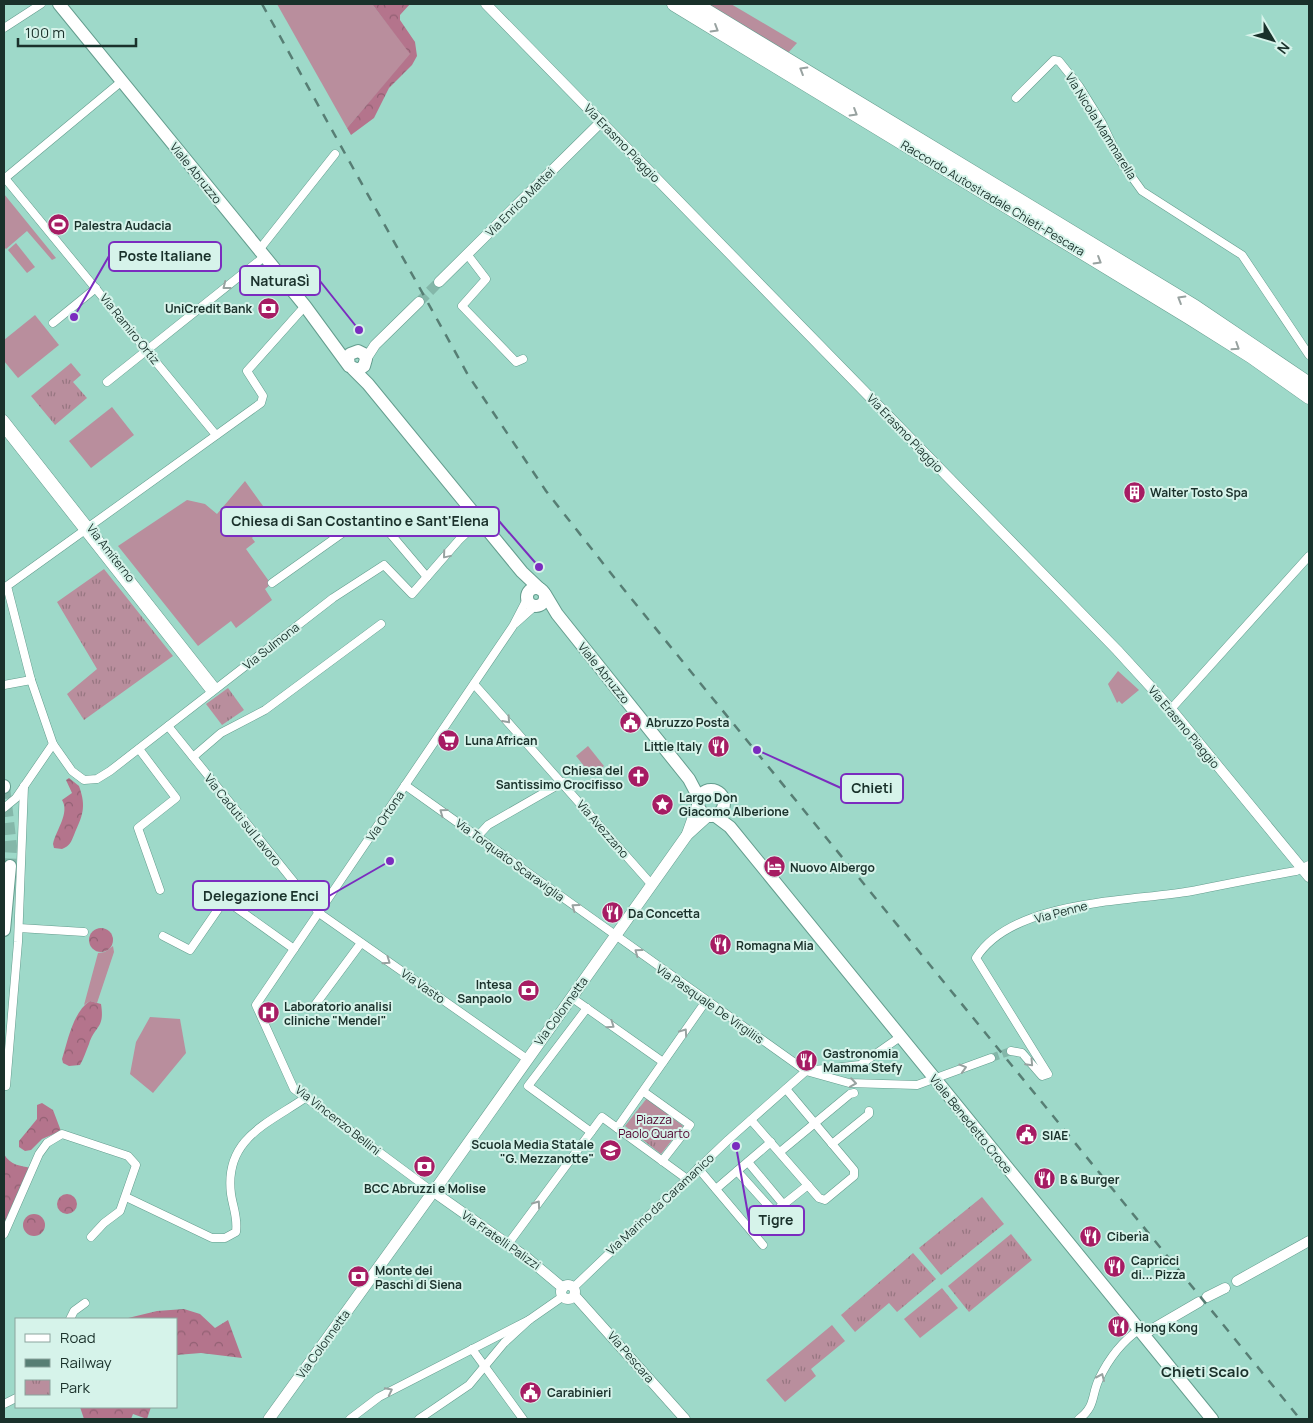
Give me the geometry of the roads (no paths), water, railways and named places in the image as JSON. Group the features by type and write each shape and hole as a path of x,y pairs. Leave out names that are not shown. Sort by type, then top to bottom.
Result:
{"highway":[{"name":"Raccordo Autostradale Chieti-Pescara","path":"674,4 1189,317 1251,356 1309,398"},
{"name":"Raccordo Autostradale Chieti-Pescara","path":"695,4 1210,317 1309,384"}],"main road":[{"name":"Viale Abruzzo","path":"59,4 306,306 334,343 358,361 368,384 522,572 536,597 557,614 704,796"},
{"path":"687,835 717,811 720,795 704,796"},
{"path":"704,796 700,810 717,811"},
{"path":"687,835 704,796"},
{"name":"Viale Benedetto Croce","path":"717,811 1142,1331 1208,1418"},
{"name":"Via Colonnetta","path":"269,1419 687,835"},
{"path":"4,930 10,866"}],"street":[{"path":"4,28 41,4"},
{"name":"Via Erasmo Piaggio","path":"486,4 1117,650 1171,709 1307,870"},
{"name":"Via Nicola Mammarella","path":"1016,98 1054,60 1060,61 1079,86 1102,123 1124,166 1142,191 1242,255 1309,355"},
{"path":"4,178 122,81"},
{"name":"Via Enrico Mattei","path":"438,282 601,122"},
{"path":"107,382 262,253 335,154"},
{"name":"Via Ramiro Ortiz","path":"4,178 216,435"},
{"path":"467,254 486,279 462,306 516,362 523,359"},
{"path":"53,324 96,288"},
{"path":"358,361 419,302"},
{"path":"7,586 261,403 263,396 247,371 306,306"},
{"name":"Via Amiterno","path":"4,419 214,690"},
{"name":"Via Amiterno","path":"4,429 87,528"},
{"path":"272,583 372,512 427,577"},
{"name":"Via Sulmona","path":"53,744 72,771 84,780 104,775 333,598 384,565 412,594 459,540 480,520"},
{"path":"1171,709 1309,556"},
{"path":"4,577 31,680 53,744 16,798 4,808"},
{"name":"Via Ortona","path":"256,1006 513,626 536,597"},
{"path":"192,757 221,733 265,710 381,624"},
{"path":"4,684 31,680"},
{"name":"Via Avezzano","path":"474,684 652,885"},
{"name":"Via Caduti sul Lavoro","path":"168,726 319,913"},
{"path":"139,749 176,798 138,828 160,890"},
{"path":"477,837 488,825 562,782"},
{"name":"Via Torquato Scaraviglia","path":"405,785 615,936"},
{"path":"6,1086 19,928 24,786"},
{"name":"Via Penne","path":"1011,1051 1022,1054 1042,1076 1048,1074 983,973 976,958 982,949 1006,932 1038,915 1064,908 1191,891 1307,870"},
{"path":"163,936 190,950 221,905 230,904 294,950"},
{"name":"Via Vasto","path":"319,913 527,1059"},
{"path":"19,928 84,932"},
{"name":"Via Pasquale De Virgiliis","path":"615,936 806,1072 834,1080 863,1084 917,1085 935,1080"},
{"path":"315,1005 361,943"},
{"path":"571,997 663,1062"},
{"path":"617,1128 706,1001"},
{"name":"Via Vincenzo Bellini","path":"256,1006 294,1090 433,1192"},
{"path":"586,1008 528,1086 591,1132"},
{"path":"806,1072 860,1065 900,1037"},
{"path":"935,1080 991,1058"},
{"name":"Via Marino da Caramanico","path":"574,1292 586,1273 698,1168 806,1072"},
{"path":"751,1120 820,1198 825,1200 854,1176 854,1170 786,1089"},
{"path":"644,1092 690,1125 662,1161"},
{"path":"780,1152 850,1094 854,1093"},
{"path":"126,1197 212,1238 226,1238 236,1232 238,1219 231,1194 231,1165 246,1138 306,1098"},
{"path":"832,1144 868,1114 869,1111"},
{"path":"508,1244 602,1117 687,1179"},
{"path":"4,1234 39,1154 47,1143 62,1134 128,1156 136,1165 120,1211 104,1223 91,1238"},
{"path":"716,1189 771,1142"},
{"path":"748,1162 783,1204"},
{"path":"698,1168 763,1245"},
{"path":"738,1171 774,1212"},
{"path":"752,1231 808,1185"},
{"name":"Via Fratelli Palizzi","path":"433,1192 508,1244 562,1292"},
{"path":"1236,1281 1309,1241"},
{"path":"1079,1419 1094,1403 1098,1381 1114,1351 1142,1331 1225,1288"},
{"path":"419,1419 469,1385 504,1343 562,1292 568,1300 574,1292"},
{"name":"Via Pescara","path":"574,1292 685,1419"},
{"path":"70,1318 74,1311 85,1303"},
{"path":"350,1419 379,1397 529,1320"},
{"path":"472,1350 523,1419"}],"tunnel":[{"path":"419,302 439,282"},
{"path":"4,787 11,846 10,866"},
{"path":"991,1058 1011,1051"}],"railway":[{"path":"262,4 468,375 546,491 617,581 1300,1419"}],"place":[{"name":"Palestra Audacia","path":"58,225"},
{"name":"UniCredit Bank","path":"268,308"},
{"name":"Poste Italiane","path":"74,317"},
{"name":"NaturaSì","path":"359,330"},
{"name":"Walter Tosto Spa","path":"1134,492"},
{"name":"Chiesa di San Costantino e Sant'Elena","path":"539,567"},
{"name":"Abruzzo Posta","path":"630,722"},
{"name":"Luna African","path":"449,740"},
{"name":"Little Italy","path":"718,746"},
{"name":"Chieti","path":"757,750"},
{"name":"Chiesa del Santissimo Crocifisso","path":"639,777"},
{"name":"Largo Don Giacomo Alberione","path":"663,804"},
{"name":"Delegazione Enci","path":"390,861"},
{"name":"Nuovo Albergo","path":"774,867"},
{"name":"Da Concetta","path":"612,913"},
{"name":"Romagna Mia","path":"720,945"},
{"name":"Intesa Sanpaolo","path":"528,991"},
{"name":"Laboratorio analisi cliniche \"Mendel\"","path":"268,1013"},
{"name":"Gastronomia Mamma Stefy","path":"807,1060"},
{"name":"SIAE","path":"1026,1135"},
{"name":"Tigre","path":"736,1146"},
{"name":"Scuola Media Statale \"G. Mezzanotte\"","path":"610,1151"},
{"name":"BCC Abruzzi e Molise","path":"425,1167"},
{"name":"B & Burger","path":"1044,1179"},
{"name":"Ciberìa","path":"1091,1236"},
{"name":"Capricci di... Pizza","path":"1115,1267"},
{"name":"Monte dei Paschi di Siena","path":"359,1277"},
{"name":"Hong Kong","path":"1119,1327"},
{"name":"Carabinieri","path":"531,1392"}],"district":[{"name":"Chieti Scalo","path":"1205,1371"}],"park label":[{"name":"Piazza Paolo Quarto","path":"654,1126"}]}
